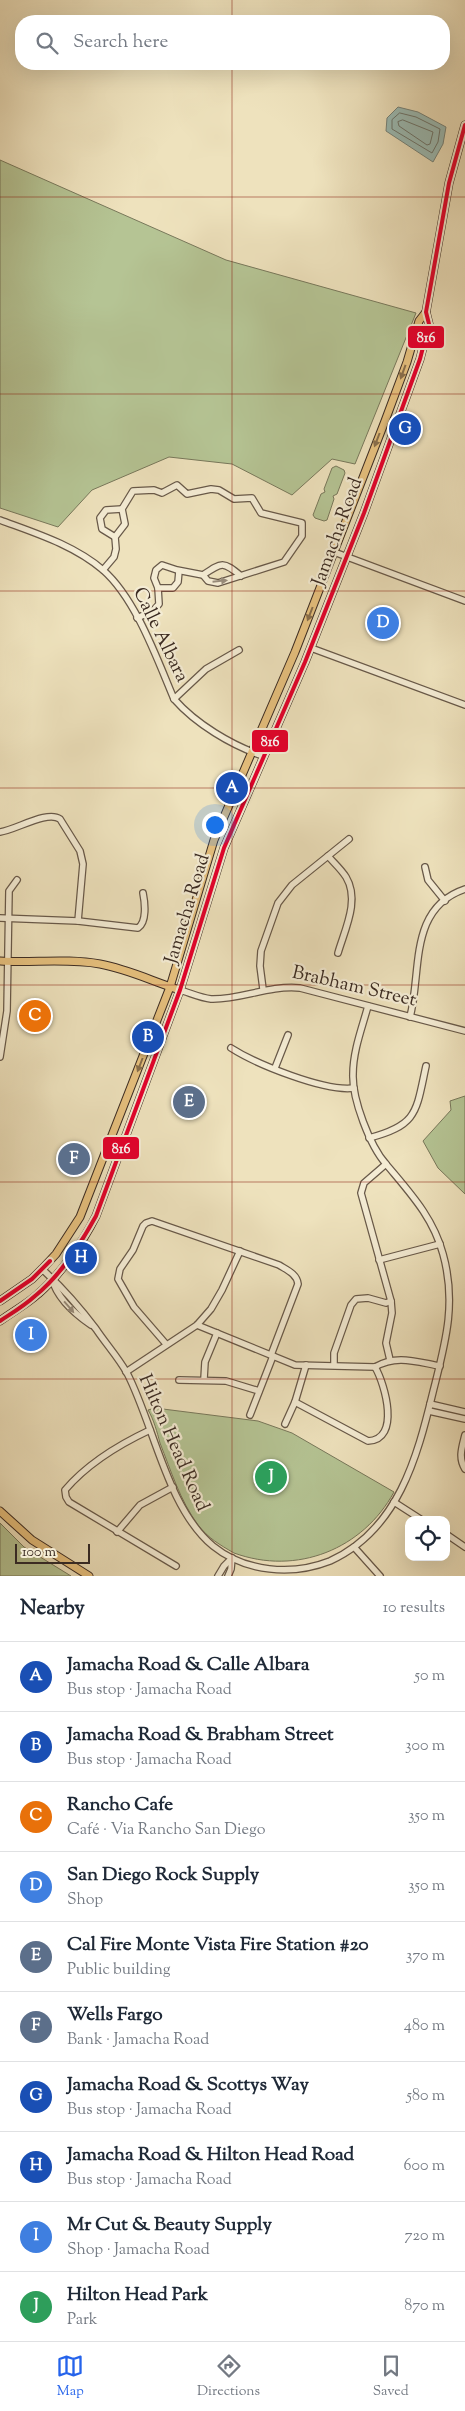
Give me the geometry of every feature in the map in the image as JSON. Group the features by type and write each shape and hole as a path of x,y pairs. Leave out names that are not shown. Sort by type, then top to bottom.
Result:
{"main road":[{"name":"Jamacha Road","path":"0,1321 38,1294 52,1279 88,1232 96,1216 180,990 224,848 311,648 420,359 428,324 426,312 449,183 465,125"},
{"name":"Jamacha Road","path":"0,1301 32,1279 42,1269 56,1254 80,1217 170,987 209,854 295,652 370,460 419,321 426,312"},
{"path":"370,460 384,453"},
{"name":"Brabham Street","path":"3,961 63,961 99,964 180,990"},
{"path":"0,1511 32,1540 89,1576"}],"street":[{"path":"103,570 116,552 115,537 125,524 122,509 133,491 154,490 162,493 177,485 187,494 211,489 219,490 234,499 252,498 261,513 276,518 288,518 302,523 302,530 297,545 284,562 265,566 218,583 208,581 203,575 179,571 167,565 162,565 157,569 154,578 160,598 157,607 137,618"},
{"path":"115,537 102,529 100,518 106,510 122,509"},
{"name":"Calle Albara","path":"0,520 54,541 85,557 103,570 122,591 137,618 174,699 199,722 252,752 263,756"},
{"path":"334,552 465,601"},
{"path":"203,575 218,565 224,564 241,576"},
{"path":"158,588 173,588 178,582 179,571"},
{"path":"311,648 465,705"},
{"path":"174,699 206,669 239,650"},
{"path":"0,832 47,816 55,816 60,819 80,851 84,864 78,922"},
{"path":"263,990 260,966 261,951 278,903 292,885 349,839"},
{"path":"328,856 346,878 352,897 350,913 338,953"},
{"path":"425,867 428,880 445,901"},
{"path":"0,1057 7,1011 3,961 9,919 9,891 17,880"},
{"path":"410,1016 416,994 419,943 426,922 435,909 456,892 465,889"},
{"path":"0,918 140,927 146,904 143,893"},
{"name":"Brabham Street","path":"180,990 208,998 220,998 284,987 300,988 465,1032"},
{"name":"Hilton Head Road","path":"42,1269 83,1310 126,1372 185,1512 196,1530 215,1548 232,1558 260,1568 290,1573 320,1565 354,1547 373,1529 394,1502 409,1475 418,1453 448,1333 450,1291 449,1275 440,1244 426,1214 414,1195 386,1164 369,1138 354,1088 352,1074 356,1048 368,1006"},
{"path":"275,1068 288,1035"},
{"path":"231,1048 246,1058 332,1088 354,1088"},
{"path":"369,1138 388,1133 408,1121 418,1103 426,1066"},
{"path":"386,1164 364,1184 361,1193 391,1301 392,1313 386,1343 390,1360"},
{"path":"166,1344 134,1307 118,1279 120,1269 133,1250 146,1223 156,1222 240,1251 289,1271 297,1279 298,1284 250,1415"},
{"path":"379,1260 440,1244"},
{"path":"126,1372 166,1344 198,1325 215,1302 231,1275 240,1251"},
{"path":"334,1365 334,1353 354,1301 363,1297 383,1303 391,1301"},
{"path":"198,1325 295,1365 375,1367 390,1360 402,1359 440,1366"},
{"path":"204,1379 204,1362 217,1333"},
{"path":"285,1424 296,1402 306,1365"},
{"path":"296,1402 368,1441 375,1441 383,1434 387,1413 385,1387 375,1367"},
{"path":"179,1380 204,1379 226,1381 259,1391"},
{"path":"430,1404 465,1412"},
{"path":"428,1411 465,1419"},
{"path":"150,1430 119,1444 76,1478 65,1490 66,1497 69,1502 176,1566"},
{"path":"465,1435 460,1456 461,1463 465,1469"},
{"path":"117,1532 140,1505 173,1487"},
{"path":"394,1502 416,1516"},
{"path":"450,1537 465,1547"},
{"path":"354,1547 380,1576"},
{"path":"218,1576 232,1558"},
{"path":"228,1576 231,1570 232,1558"}],"green space":[{"path":"0,160 226,260 416,313 355,464 332,459 292,495 232,464 169,457 92,490 58,527 0,508"},
{"path":"336,466 344,470 345,473 337,494 333,496 334,499 327,520 324,521 315,518 313,515 321,494 325,492 324,489 332,468"},
{"path":"465,1096 465,1194 438,1168 423,1141 451,1110 450,1101"},
{"path":"155,1408 258,1421 292,1433 394,1492 381,1512 365,1529 346,1542 326,1552 304,1559 281,1561 258,1559 234,1553 206,1534 186,1506 172,1475 148,1410"},
{"path":"0,1523 24,1547 71,1576 0,1576"}],"water":[{"path":"398,107 418,112 446,127 443,144 433,162 386,131 387,118"}],"transit line":[{"name":"816","path":"0,1321 27,1303 53,1279 77,1249 96,1216 180,990 224,848 305,662 364,513 420,359 429,324 426,312 449,183 465,125"},
{"name":"816","path":"0,1301 32,1279 50,1261"}],"place":[{"name":"Jamacha Road & Scottys Way","path":"405,429"},
{"name":"San Diego Rock Supply","path":"383,623"},
{"name":"Jamacha Road & Calle Albara","path":"232,788"},
{"name":"Rancho Cafe","path":"35,1016"},
{"name":"Jamacha Road & Brabham Street","path":"148,1037"},
{"name":"Cal Fire Monte Vista Fire Station #20","path":"189,1102"},
{"name":"Wells Fargo","path":"74,1159"},
{"name":"Jamacha Road & Hilton Head Road","path":"81,1258"},
{"name":"Mr Cut & Beauty Supply","path":"31,1335"},
{"name":"Hilton Head Park","path":"271,1477"}]}
